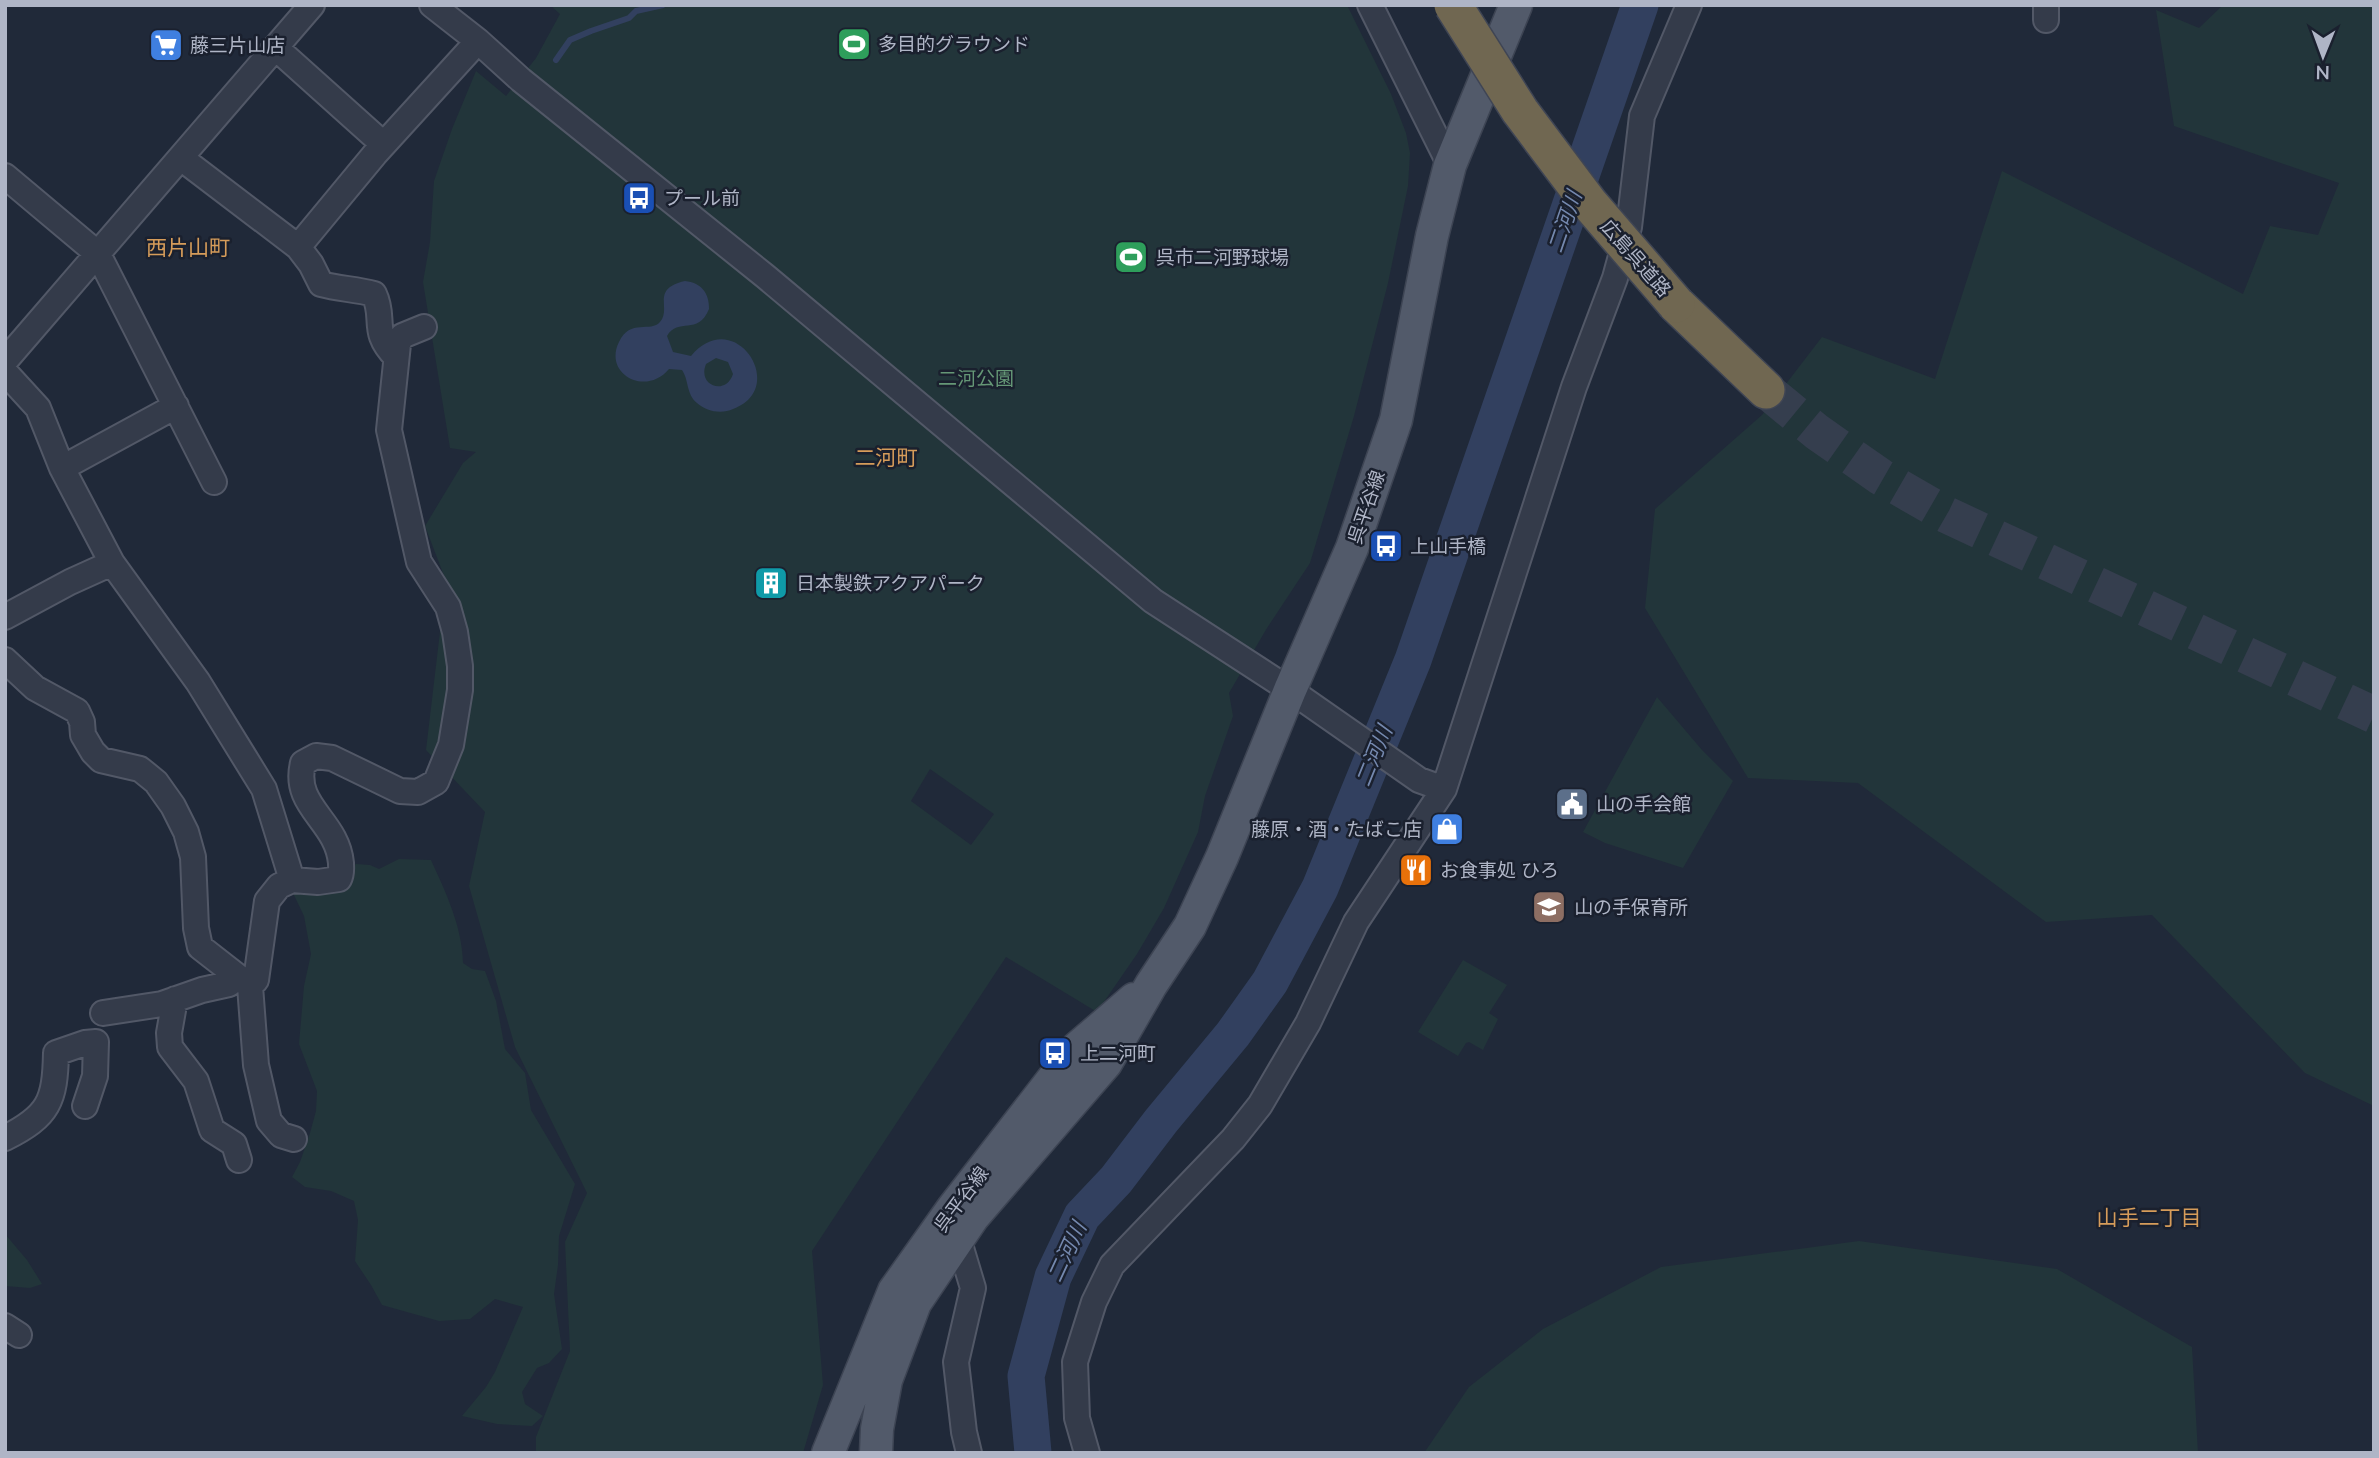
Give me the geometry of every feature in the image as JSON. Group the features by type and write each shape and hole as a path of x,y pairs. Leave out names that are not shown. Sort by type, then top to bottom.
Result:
{"highway":[{"name":"広島呉道路","path":"1453,5 1528,121 1589,203 1676,304 1766,390"}],"main road":[{"name":"呉平谷線","path":"876,1453 877,1429 887,1380 915,1303 973,1217 1106,1063 1196,915 1222,857 1352,548 1396,420 1432,236 1450,165 1516,5"},
{"name":"呉平谷線","path":"828,1453 894,1291 953,1208 1077,1048 1151,985"}],"street":[{"path":"5,361 312,5"},
{"path":"432,5 478,41 520,80 775,285 1153,601 1290,690 1419,780 1444,789"},
{"path":"1370,5 1450,165"},
{"path":"1087,1453 1077,1418 1076,1362 1094,1302 1112,1265 1233,1139 1260,1105 1308,1023 1356,922 1444,789 1574,387 1615,278 1629,228 1642,116 1689,5"},
{"path":"298,247 383,144 478,41"},
{"path":"276,48 383,144"},
{"path":"181,158 298,247 312,264 321,284 374,294 384,345 396,357"},
{"path":"5,176 98,254 214,482"},
{"path":"103,1013 142,1009 202,990 257,980 267,901 279,886 292,880 317,882 339,879 342,875 339,847 333,834 305,798 300,776 303,763 316,756 332,758 400,791 418,792 436,782 451,745 460,690 460,666 448,607 419,562 389,430 396,357 402,336 424,327"},
{"path":"5,372 38,408 61,468 112,563 198,682 264,789 292,880"},
{"path":"61,468 177,406"},
{"path":"5,617 112,563"},
{"path":"5,660 35,688 77,711 82,722 83,735 101,760 140,769 156,782 173,806 186,832 193,857 196,928 200,947 243,982 256,1065 269,1121 281,1135 295,1139"},
{"path":"175,999 169,1034 170,1047 197,1081 212,1130 234,1144 239,1160"},
{"path":"5,1138 37,1119 50,1102 56,1073 56,1053 96,1042 95,1076 85,1106"},
{"path":"958,1238 973,1288 956,1362 964,1433 970,1453"}],"green space":[{"name":"二河公園","path":"550,5 1347,5 1391,94 1406,133 1410,153 1408,186 1388,283 1354,416 1310,563 1267,628 1229,693 1233,716 1205,796 1198,832 1164,908 1137,954 1097,1012 1006,957 812,1251 823,1385 803,1453 536,1453 536,1437 570,1351 565,1242 587,1193 515,1047 469,886 485,812 426,750 446,581 425,526 463,463 476,452 450,448 423,282 430,242 434,181 476,71 506,96 536,58 560,14","holes":["930,769 994,814 971,845 911,801"]},
{"path":"2223,5 2374,5 2374,1106 2305,1073 2152,915 2046,922 1858,783 1748,778 1645,608 1655,509 1762,415 1822,337 1935,379 2002,171 2243,294 2270,226 2318,235 2339,183 2174,126 2156,10 2199,28"},
{"path":"1657,697 1702,750 1733,781 1683,868 1605,843 1583,832"},
{"path":"399,859 431,860 456,923 463,963 472,969 485,971 496,1001 505,1049 525,1073 531,1110 575,1184 559,1236 554,1294 562,1349 549,1363 537,1368 522,1392 525,1404 543,1416 532,1426 497,1424 462,1416 495,1372 523,1307 495,1299 470,1319 439,1321 382,1305 355,1261 358,1220 354,1201 331,1191 305,1187 292,1177 310,1133 316,1111 317,1091 299,1044 304,986 311,954 304,916 293,893 356,864 379,869"},
{"path":"1463,960 1507,985 1489,1013 1498,1019 1483,1050 1469,1042 1458,1056 1418,1032"},
{"path":"5,1234 27,1260 42,1284 30,1288 5,1286"},
{"path":"1859,1241 2057,1269 2192,1347 2198,1453 1424,1453 1469,1387 1543,1329 1661,1267"}],"water":[{"path":"685,281 700,286 708,298 709,309 699,322 672,330 667,336 673,352 691,356 707,342 724,339 738,344 750,355 756,369 757,385 749,399 733,409 715,411 701,406 693,399 682,370 669,369 660,377 639,381 629,378 617,364 619,342 629,330 660,322 665,294 674,284","holes":["716,358 728,362 733,374 729,381 719,386 709,383 704,372 706,364"]}],"waterway":[{"path":"556,60 570,40 629,18 636,11 663,5"},
{"name":"二河川","path":"1033,1453 1026,1376 1053,1277 1082,1216 1116,1180 1233,1034 1270,982 1320,888 1413,660 1640,5"}],"tunnel":[{"path":"1766,390 1817,432 1881,477 1947,515 2374,715"}],"place":[{"name":"多目的グラウンド","path":"854,44"},
{"name":"藤三片山店","path":"166,45"},
{"name":"プール前","path":"639,198"},
{"name":"呉市二河野球場","path":"1131,257"},
{"name":"上山手橋","path":"1386,546"},
{"name":"日本製鉄アクアパーク","path":"771,583"},
{"name":"山の手会館","path":"1572,804"},
{"name":"藤原・酒・たばこ店","path":"1447,829"},
{"name":"お食事処 ひろ","path":"1416,870"},
{"name":"山の手保育所","path":"1549,907"},
{"name":"上二河町","path":"1055,1053"}],"district":[{"name":"西片山町","path":"188,248"},
{"name":"二河町","path":"886,458"},
{"name":"山手二丁目","path":"2149,1218"}]}
